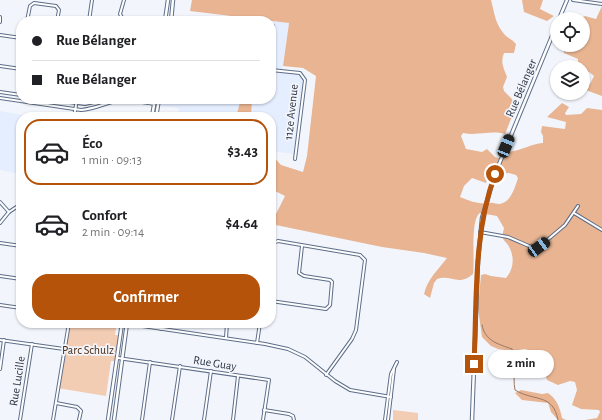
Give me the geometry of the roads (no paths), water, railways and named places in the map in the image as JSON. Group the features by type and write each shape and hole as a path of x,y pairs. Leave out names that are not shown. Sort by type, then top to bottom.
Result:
{"street":[{"path":"90,16 92,0"},
{"path":"121,16 120,14 124,0"},
{"path":"166,16 168,0"},
{"path":"171,16 173,0"},
{"path":"562,12 567,0"},
{"path":"573,0 602,4"},
{"path":"28,16 30,6 34,3 56,6 59,10 58,16"},
{"path":"0,17 0,22"},
{"path":"0,35 16,37"},
{"name":"Rue Bélanger","path":"472,420 480,232 487,195 550,41"},
{"path":"0,66 16,68"},
{"name":"112e Avenue","path":"276,71 300,74 305,80 295,159"},
{"path":"0,92 16,95"},
{"path":"0,98 16,100"},
{"path":"41,104 75,109 93,109 106,104"},
{"path":"75,112 76,104"},
{"path":"153,112 154,104 158,105 157,112"},
{"path":"0,202 9,212"},
{"path":"480,232 508,237 529,246 539,247 565,225 578,206"},
{"path":"0,222 9,212 16,207"},
{"path":"574,213 602,230"},
{"path":"276,242 360,255 365,260 356,330 352,339 326,375"},
{"path":"0,243 16,245"},
{"path":"276,302 326,309 330,305 332,282 330,280 304,276 299,273 302,246"},
{"path":"0,276 16,278"},
{"path":"0,305 16,307"},
{"path":"53,420 68,328"},
{"path":"108,420 121,328"},
{"path":"114,420 127,328"},
{"path":"154,328 226,338 288,349 305,357 326,375 350,390 391,397"},
{"path":"226,338 227,328"},
{"path":"257,343 259,328"},
{"path":"0,340 64,349"},
{"path":"0,369 4,340"},
{"name":"Rue Lucille","path":"20,420 32,344"},
{"name":"Rue Guay","path":"118,358 269,380 263,420"},
{"path":"142,420 150,362"},
{"path":"385,420 391,374 397,362"},
{"path":"172,420 180,366"},
{"path":"388,420 394,369"},
{"path":"204,420 211,371"},
{"path":"233,420 238,375"},
{"path":"112,398 117,399"},
{"path":"56,403 77,407 81,411 79,420"},
{"path":"264,410 289,414 293,416 294,420"}],"waterway":[{"path":"482,325 486,335 489,338 512,349 515,358 515,390 522,394 542,399 547,402 556,411 558,420"}],"park label":[{"name":"Parc Schulz","path":"88,350"}]}
